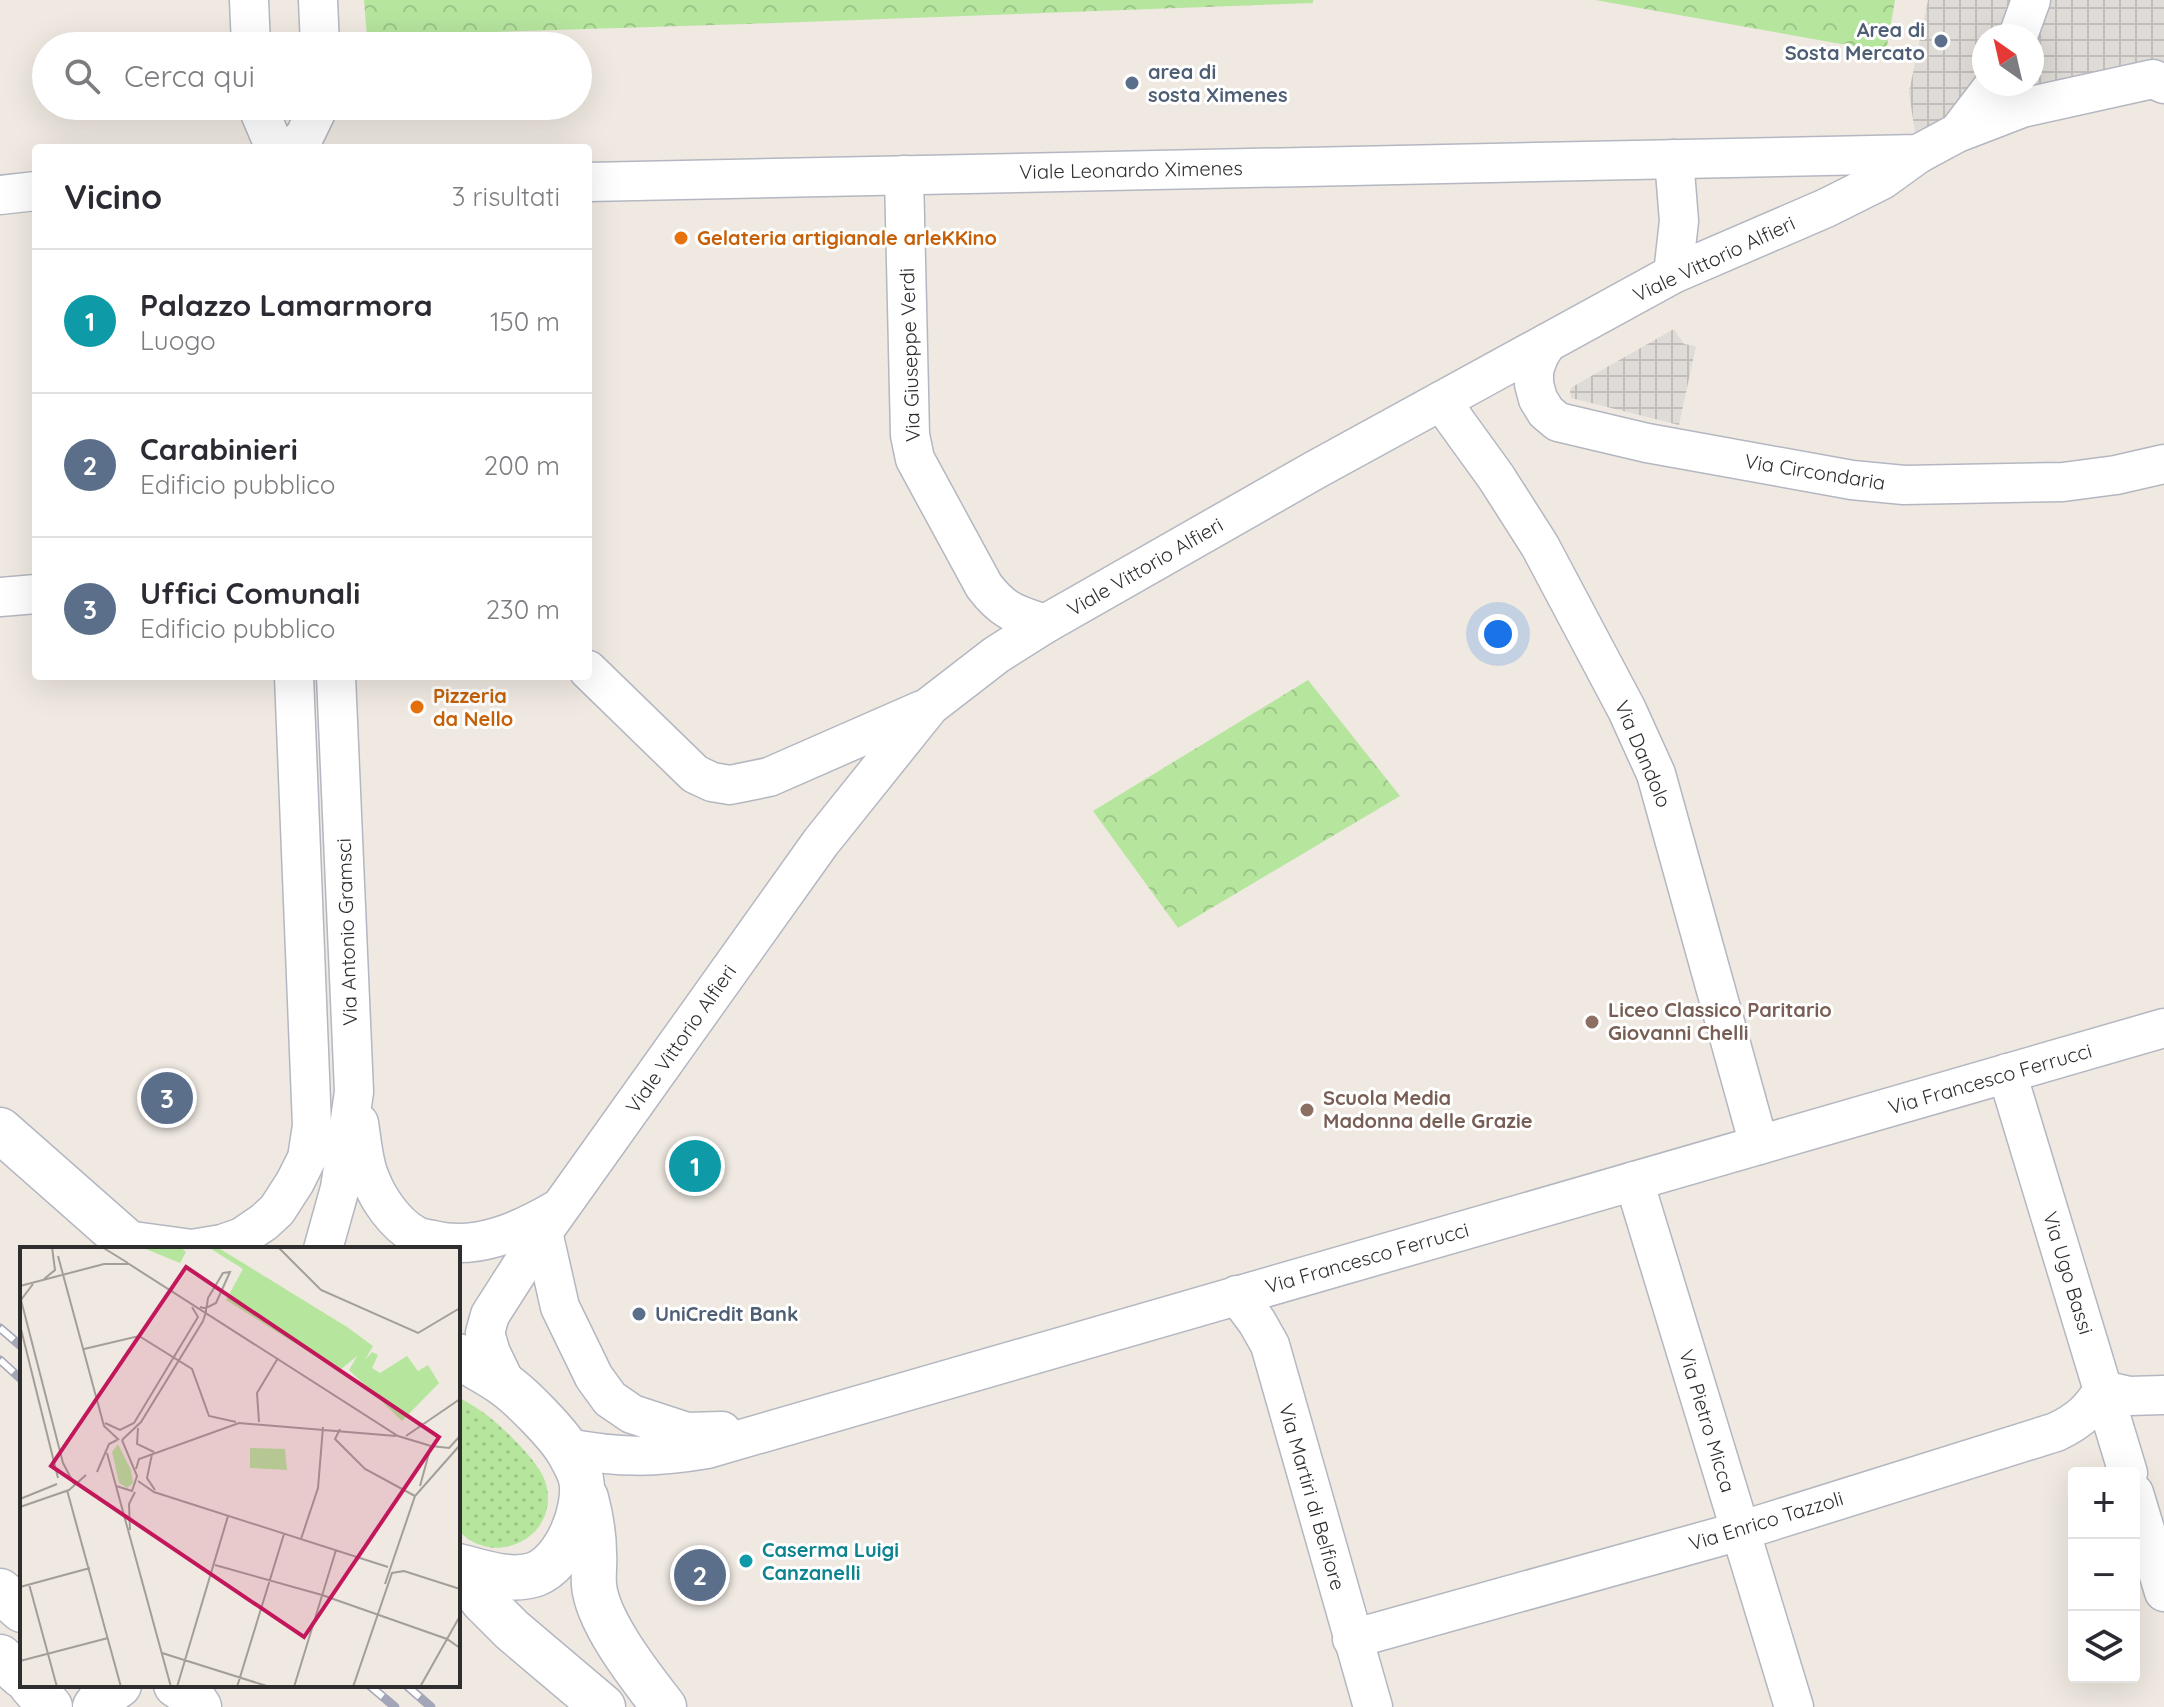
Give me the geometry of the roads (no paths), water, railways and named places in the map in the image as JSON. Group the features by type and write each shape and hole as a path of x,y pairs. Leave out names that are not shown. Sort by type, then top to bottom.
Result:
{"street":[{"path":"249,0 250,32"},
{"path":"318,0 319,32"},
{"path":"2022,24 2031,0"},
{"name":"Viale Leonardo Ximenes","path":"592,182 1918,154 1957,133 2022,108 2160,79"},
{"path":"1957,133 1986,96"},
{"path":"263,120 273,144"},
{"path":"297,144 312,120"},
{"name":"Viale Vittorio Alfieri","path":"507,1386 485,1333 490,1315 553,1219 821,842 930,706 996,655 1045,624 1315,470 1673,274 1826,208 1882,180 1918,154"},
{"path":"1673,274 1679,221 1674,159"},
{"name":"Via Giuseppe Verdi","path":"904,175 910,435 915,459 984,586 998,604 1045,624"},
{"path":"0,195 32,191"},
{"path":"0,214 32,214"},
{"name":"Via Circondaria","path":"1547,343 1534,370 1538,399 1546,412 1558,422 1647,443 1809,473 1904,485 2063,482 2116,475 2164,464"},
{"name":"Via Dandolo","path":"1441,401 1496,477 1540,546 1627,710 1656,774 1759,1145"},
{"path":"0,597 32,594"},
{"path":"592,674 695,774 712,782 730,785 769,777 930,706"},
{"path":"204,1247 242,1237 264,1222 277,1210 307,1158 312,1126 294,680"},
{"name":"Via Antonio Gramsci","path":"324,1247 340,1188 354,1092 336,680"},
{"name":"Via Francesco Ferrucci","path":"574,1465 602,1455 664,1456 707,1449 2164,1028"},
{"name":"Via Ugo Bassi","path":"2007,1073 2126,1467"},
{"name":"Viale Vittorio Alfieri","path":"354,1092 369,1176 396,1219 416,1236 461,1243 495,1238 553,1219"},
{"path":"310,1095 340,1188"},
{"path":"0,1130 131,1244 168,1247"},
{"name":"Via Pietro Micca","path":"1634,1181 1794,1707"},
{"path":"553,1219 560,1307 594,1377 610,1399 632,1414 687,1432 776,1429"},
{"name":"Via Martiri di Belfiore","path":"1237,1295 1270,1345 1373,1707"},
{"path":"460,1357 507,1386 574,1465 592,1519 594,1587 602,1611 634,1668 664,1707"},
{"path":"2103,1390 2129,1396 2164,1395"},
{"name":"Via Enrico Tazzoli","path":"1352,1639 1740,1531 2056,1432 2073,1424 2092,1408 2103,1390"},
{"path":"460,1567 508,1578 537,1573 559,1557 572,1536 578,1517 574,1465"},
{"path":"2140,1513 2164,1592"},
{"path":"460,1570 483,1601 512,1630 603,1707"},
{"path":"0,1591 20,1608"},
{"path":"0,1657 20,1674"},
{"path":"33,1687 50,1707"},
{"path":"95,1707 102,1697 116,1687"},
{"path":"179,1687 191,1695 199,1707"},
{"path":"211,1707 216,1687"}],"railway":[{"path":"0,1328 20,1345"},
{"path":"0,1360 20,1378"},
{"path":"371,1687 395,1707"},
{"path":"408,1687 431,1707"}],"place":[{"name":"Area di Sosta Mercato","path":"1941,41"},
{"name":"area di sosta Ximenes","path":"1132,83"},
{"name":"Gelateria artigianale arleKKino","path":"681,238"},
{"name":"Pizzeria da Nello","path":"417,707"},
{"name":"Liceo Classico Paritario Giovanni Chelli","path":"1592,1022"},
{"name":"Uffici Comunali","path":"167,1098"},
{"name":"Scuola Media Madonna delle Grazie","path":"1307,1110"},
{"name":"Palazzo Lamarmora","path":"695,1166"},
{"name":"UniCredit Bank","path":"639,1314"},
{"name":"Caserma Luigi Canzanelli","path":"746,1561"},
{"name":"Carabinieri","path":"700,1575"}]}
